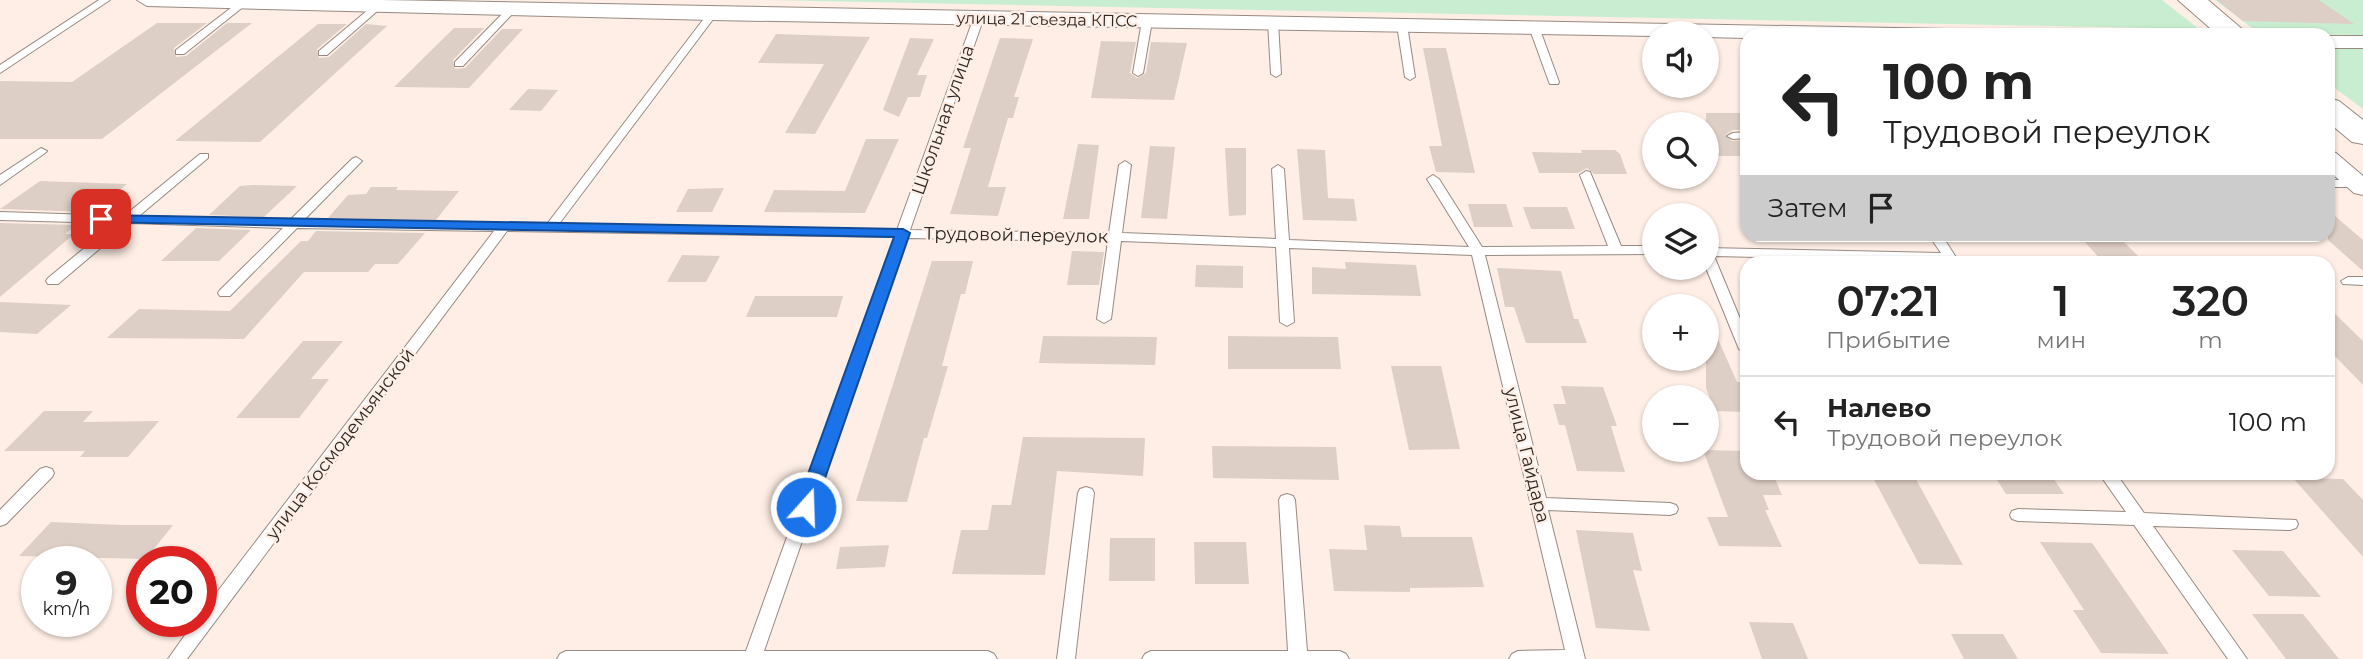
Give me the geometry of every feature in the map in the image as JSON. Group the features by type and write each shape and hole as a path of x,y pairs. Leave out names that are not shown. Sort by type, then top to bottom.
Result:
{"main road":[{"path":"2191,0 2226,28"},
{"path":"2335,113 2363,135"}],"street":[{"name":"улица 21 съезда КПСС","path":"148,0 511,10 1740,32"},
{"path":"2335,42 2363,42"},
{"path":"2335,164 2361,186"}],"lane":[{"path":"0,70 105,0"},
{"path":"180,52 243,3"},
{"path":"323,53 378,6"},
{"path":"459,64 511,10"},
{"path":"551,227 712,14"},
{"name":"Школьная улица","path":"752,658 979,17"},
{"path":"1138,73 1147,21"},
{"path":"1273,22 1276,74"},
{"path":"1402,25 1410,77"},
{"path":"1534,27 1554,82"},
{"path":"1734,135 1740,135"},
{"path":"0,181 41,151"},
{"path":"53,281 204,156"},
{"path":"225,293 356,161"},
{"path":"1104,319 1125,165"},
{"path":"1278,169 1287,322"},
{"path":"1586,175 1616,249"},
{"name":"улица Гайдара","path":"1433,179 1478,251 1576,658"},
{"path":"2335,184 2361,186"},
{"name":"Трудовой переулок","path":"0,216 293,225 1114,237 1478,251 1642,250"},
{"name":"улица Космодемьянской","path":"177,659 503,228"},
{"path":"1719,252 1829,256"},
{"path":"1718,280 1740,334"},
{"path":"2348,281 2363,281"},
{"path":"0,520 46,473"},
{"path":"2112,480 2238,659"},
{"path":"1066,659 1086,493"},
{"path":"1287,500 1298,658"},
{"path":"1539,504 1670,509"},
{"path":"2018,515 2290,524"},
{"path":"1518,659 1576,658"},
{"path":"566,659 988,659"},
{"path":"1151,659 1340,659"}],"green space":[{"path":"767,0 2162,0 2198,28"},
{"path":"2215,0 2363,0 2363,35 2335,35 2335,28 2252,28"},
{"path":"2335,49 2363,49 2363,109 2335,88"}],"building":[{"path":"2217,0 2319,0 2354,24 2243,21"},
{"path":"157,23 207,23 174,48 176,57 186,56 227,23 252,23 102,139 0,139 0,81 72,82"},
{"path":"318,24 347,24 317,49 319,58 329,57 366,24 387,26 260,142 175,141"},
{"path":"454,28 484,28 453,60 455,69 465,68 502,29 523,29 469,88 394,87"},
{"path":"776,34 870,37 815,134 785,133 824,64 758,63"},
{"path":"910,38 934,39 917,75 927,75 920,97 908,97 899,117 883,110"},
{"path":"1000,38 1033,39 1014,97 1019,97 1013,118 1008,118 988,187 1006,187 998,216 950,214 971,148 963,148"},
{"path":"1101,41 1136,42 1130,73 1137,78 1146,73 1151,42 1187,43 1174,100 1091,98"},
{"path":"1423,48 1446,48 1475,173 1436,172 1429,146 1442,146"},
{"path":"528,89 558,90 541,111 509,110"},
{"path":"1719,113 1740,113 1740,130 1733,130 1725,135 1732,141 1740,140 1740,156 1719,156"},
{"path":"866,139 899,139 865,213 764,212 774,190 845,191"},
{"path":"1078,144 1099,145 1089,219 1063,219"},
{"path":"1150,146 1175,147 1167,219 1141,218"},
{"path":"1225,148 1246,148 1246,215 1229,216"},
{"path":"1297,149 1325,150 1328,198 1354,199 1357,221 1303,220"},
{"path":"1581,150 1615,150 1620,154 1627,174 1594,174 1587,168 1578,173 1539,173 1532,152 1582,153"},
{"path":"40,181 127,184 92,212 0,209"},
{"path":"240,186 297,186 264,217 209,215"},
{"path":"371,187 459,191 436,220 328,218 348,195 366,194"},
{"path":"724,188 712,212 676,212 688,189"},
{"path":"1468,204 1506,204 1513,227 1474,227"},
{"path":"1523,207 1567,207 1575,229 1531,229"},
{"path":"2335,216 2363,240 2363,271 2330,242 2335,242"},
{"path":"0,223 76,225 65,234 74,234 0,297"},
{"path":"196,228 251,230 219,261 161,261"},
{"path":"316,231 425,233 398,264 375,264 368,272 304,272 244,339 107,338 139,309 230,311 301,241 308,241"},
{"path":"2085,242 2124,242 2138,256 2098,256"},
{"path":"1072,251 1104,252 1099,285 1067,285"},
{"path":"682,255 720,256 706,282 667,282"},
{"path":"932,261 973,261 965,294 961,294 942,366 948,366 927,438 924,438 907,502 856,501"},
{"path":"1345,262 1416,265 1421,296 1312,294 1312,267 1346,269"},
{"path":"1196,265 1243,266 1243,288 1195,287"},
{"path":"1497,268 1561,271 1574,319 1578,319 1587,343 1526,343 1514,307 1505,307"},
{"path":"755,296 843,296 837,317 746,317"},
{"path":"0,302 71,305 37,334 0,332"},
{"path":"2335,314 2363,341 2363,385 2335,356"},
{"path":"1043,336 1157,337 1155,365 1039,363"},
{"path":"1228,336 1338,337 1341,369 1228,369"},
{"path":"303,341 343,341 311,379 329,379 299,418 236,418"},
{"path":"1719,341 1737,382 1740,382 1740,412 1719,411 1719,385 1706,385 1706,371 1719,371"},
{"path":"1391,366 1441,366 1460,449 1409,450"},
{"path":"1561,386 1603,387 1617,426 1611,426 1625,472 1577,471 1565,425 1559,425 1553,404 1566,404"},
{"path":"44,411 93,411 83,422 159,421 128,457 80,457 85,451 4,451"},
{"path":"1023,437 1145,438 1143,476 1057,471 1045,575 952,574 961,530 988,530 992,505 1011,505"},
{"path":"1212,446 1336,447 1339,480 1213,478"},
{"path":"1719,450 1740,451 1740,480 1775,480 1782,495 1763,495 1769,510 1765,510 1782,547 1719,546 1707,517 1728,517 1707,462 1719,462"},
{"path":"2343,479 2363,500 2363,557 2295,480"},
{"path":"1874,480 1916,480 1963,565 1919,564"},
{"path":"1997,480 2054,480 2064,494 2006,494"},
{"path":"51,522 173,525 156,546 126,546 126,559 112,558 112,546 28,546"},
{"path":"1364,525 1400,526 1402,537 1472,537 1484,587 1410,588 1410,592 1334,591 1329,549 1367,550"},
{"path":"1576,530 1633,533 1642,571 1633,570 1650,631 1596,628"},
{"path":"1110,538 1155,538 1155,581 1109,581"},
{"path":"1194,542 1246,542 1249,584 1195,584"},
{"path":"2040,542 2092,543 2169,654 2101,653 2073,610 2084,610"},
{"path":"889,545 885,567 836,569 840,547"},
{"path":"2232,550 2283,551 2321,597 2269,596"},
{"path":"2252,614 2303,614 2339,659 2286,659"},
{"path":"1749,622 1793,623 1808,659 1762,659"},
{"path":"1951,634 2003,634 2018,659 1964,659"}],"route":[{"path":"101,219 293,225 903,233 806,507"}]}
